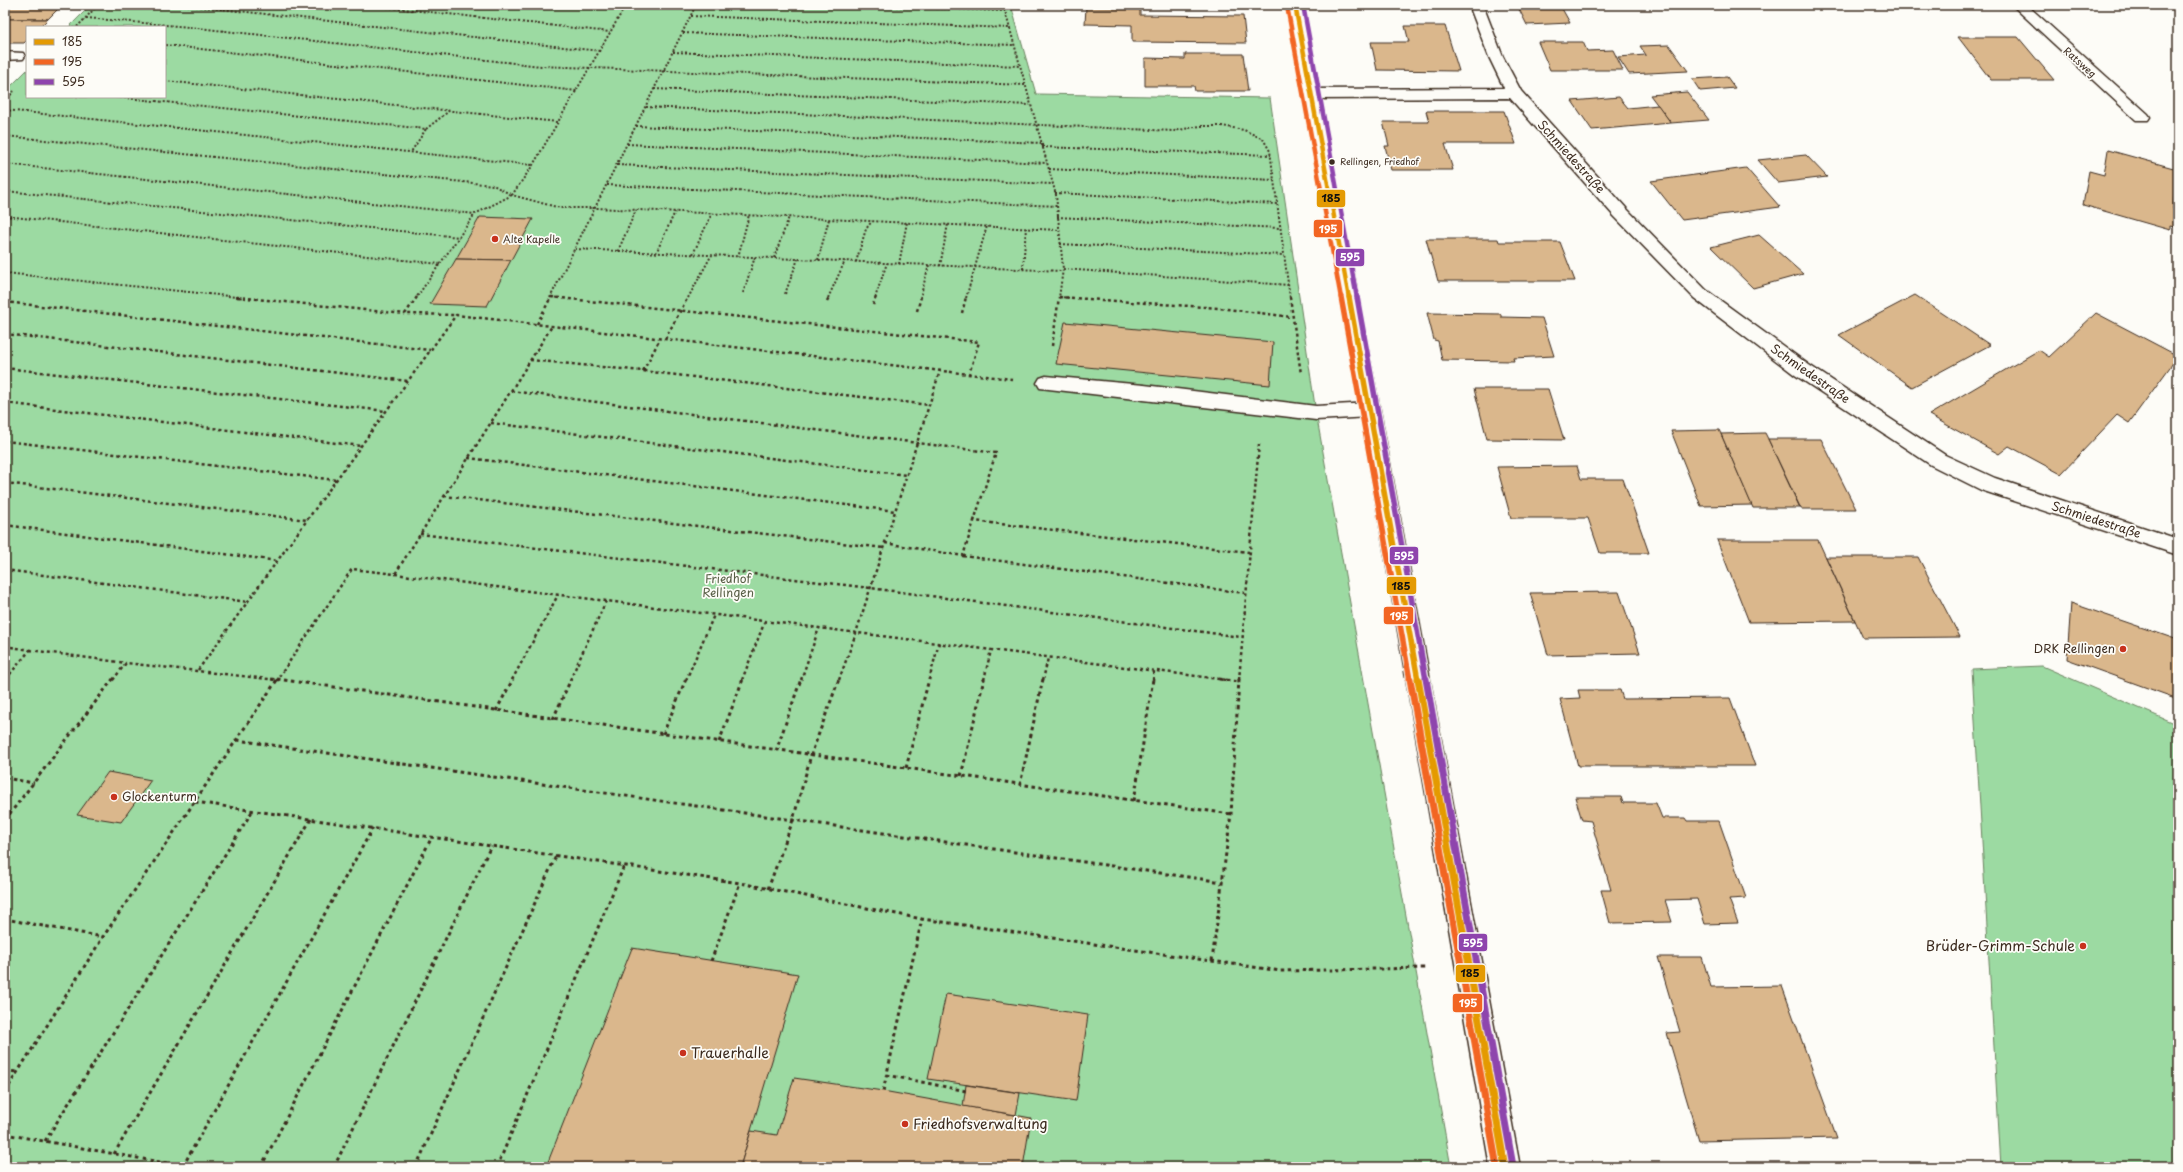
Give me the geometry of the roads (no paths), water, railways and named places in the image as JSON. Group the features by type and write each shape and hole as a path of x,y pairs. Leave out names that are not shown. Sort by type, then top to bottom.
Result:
{"street":[{"path":"1294,5 1370,410 1505,1167"},
{"name":"Schmiedestraße","path":"1476,5 1496,57 1514,93 1620,212 1700,294 1802,370 1938,460 1988,484 2178,547"},
{"name":"Ratsweg","path":"2019,5 2142,117"},
{"path":"1311,94 1514,93"}],"lane":[{"path":"1046,383 1291,409 1316,413 1370,410"}],"place":[{"name":"Rellingen, Friedhof","path":"1332,162"},
{"name":"Alte Kapelle","path":"495,239"},
{"name":"DRK Rellingen","path":"2123,649"},
{"name":"Glockenturm","path":"114,797"},
{"name":"Brüder-Grimm-Schule","path":"2083,946"},
{"name":"Trauerhalle","path":"683,1053"},
{"name":"Friedhofsverwaltung","path":"905,1124"}],"park label":[{"name":"Friedhof Rellingen","path":"728,586"}]}
